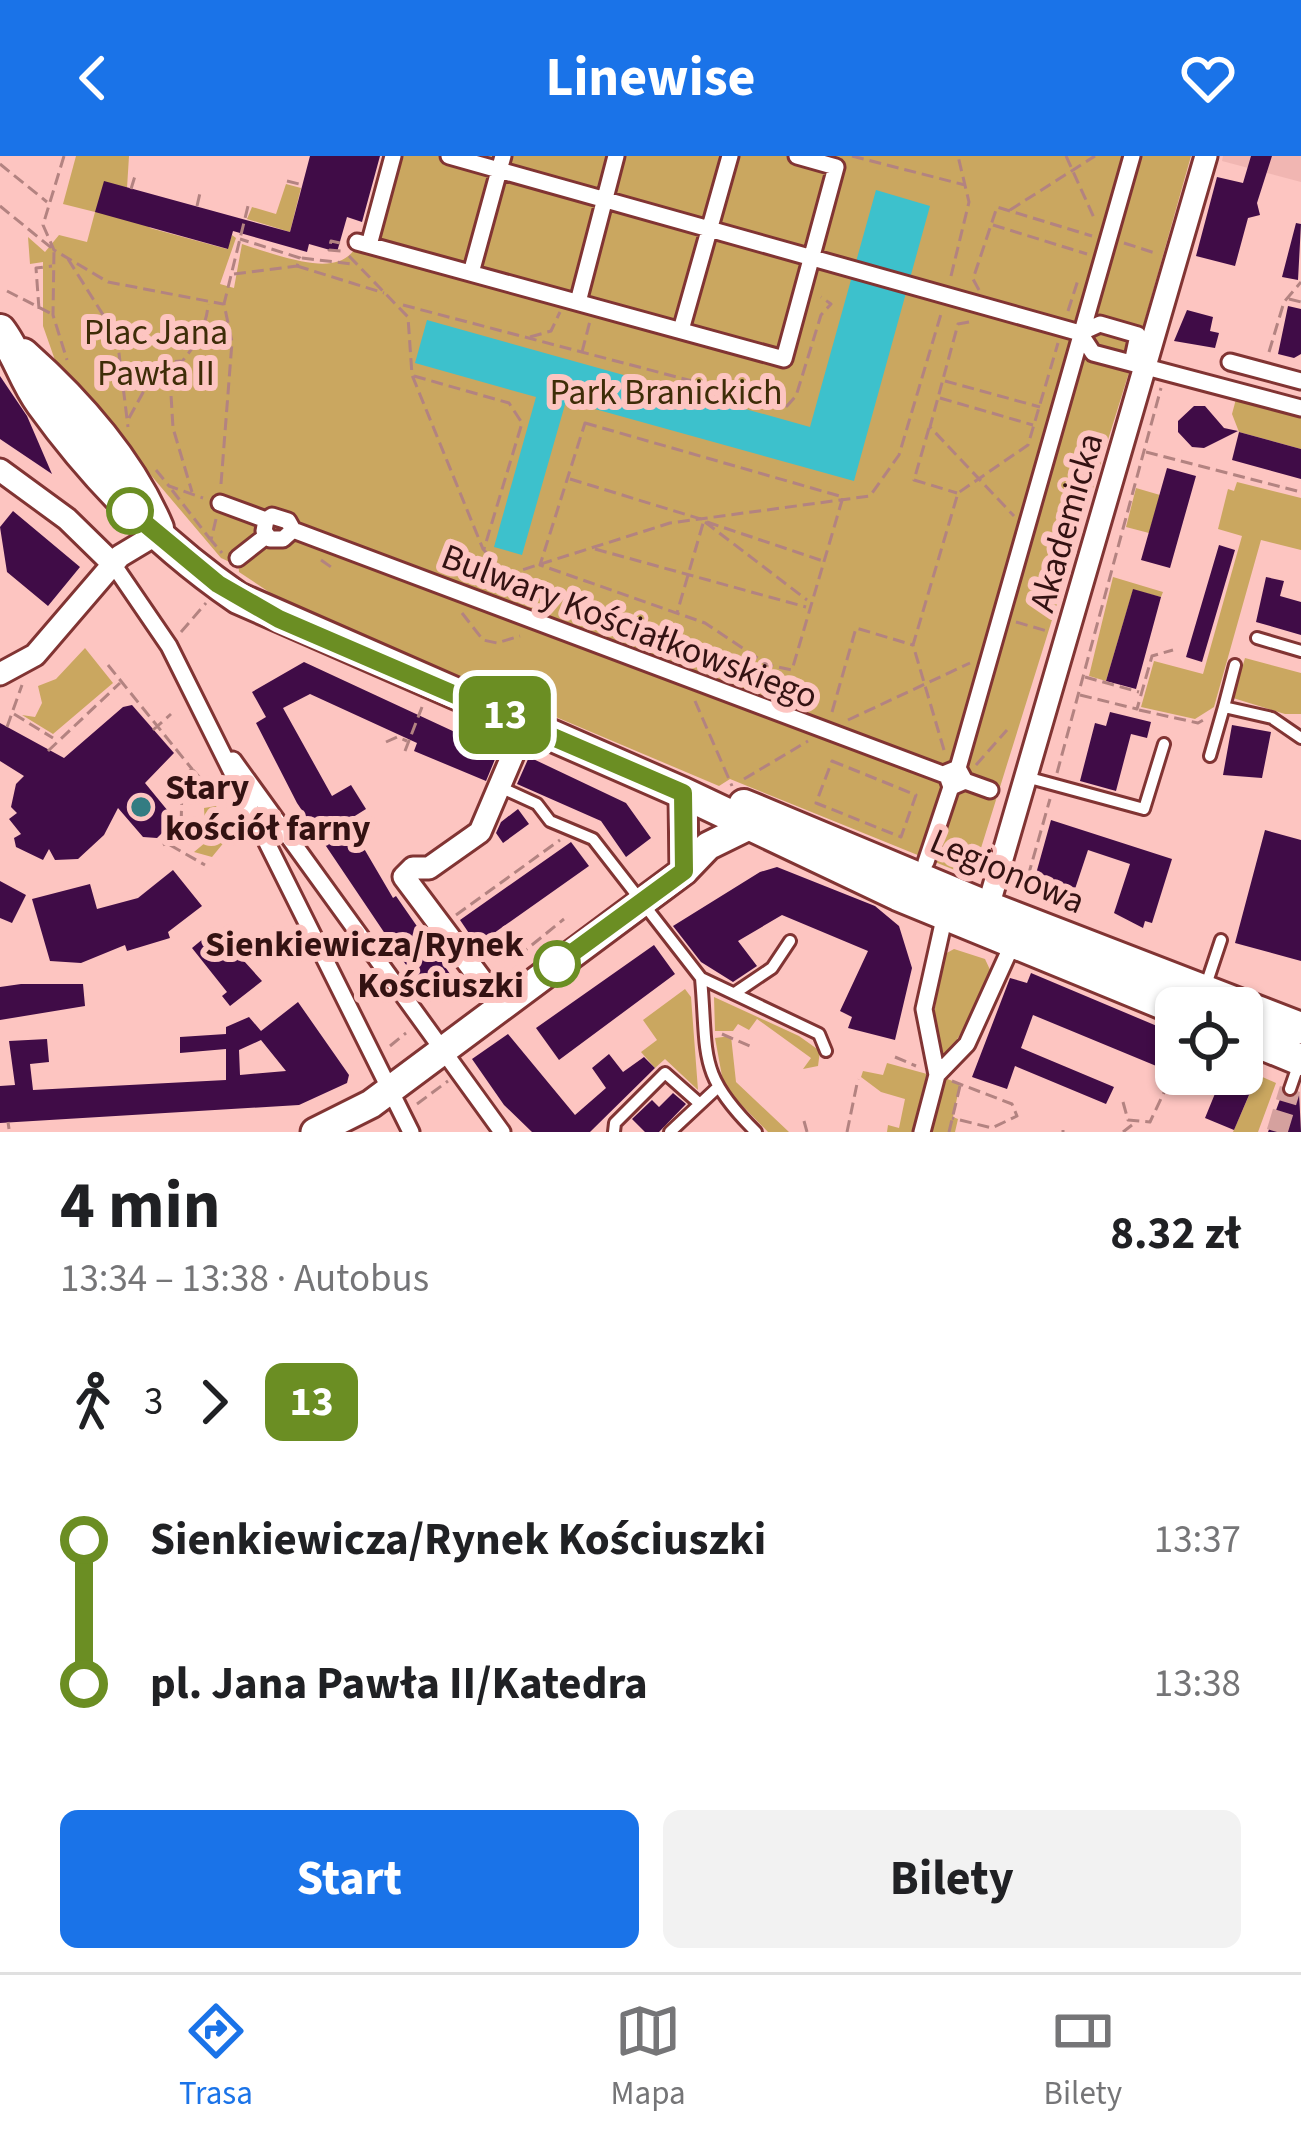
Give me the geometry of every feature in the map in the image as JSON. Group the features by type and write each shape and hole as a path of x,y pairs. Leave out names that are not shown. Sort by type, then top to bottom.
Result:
{"main road":[{"path":"5,336 37,398 88,464 130,511 218,584"},
{"name":"Legionowa","path":"218,584 279,619 683,793 722,797 760,822 1156,987"},
{"name":"Legionowa","path":"760,822 1004,907 1162,987"},
{"name":"Legionowa","path":"1263,1019 1301,1028"},
{"path":"1263,1049 1297,1069"}],"street":[{"path":"393,156 355,243 784,359 836,166 797,156"},
{"path":"449,156 501,163 604,201 1080,333 1100,325 1138,334 1147,367"},
{"path":"578,302 616,156"},
{"path":"681,331 730,156"},
{"path":"926,862 991,652 1080,333 1101,237 1132,156"},
{"name":"Akademicka","path":"1004,907 1026,777 1206,156"},
{"path":"471,273 501,163"},
{"path":"1080,333 1093,353 1301,408"},
{"path":"1230,362 1301,381"},
{"path":"0,470 67,519 113,564 169,646 411,1132"},
{"path":"220,503 266,528"},
{"name":"Bulwary Kościałkowskiego","path":"238,558 266,528 277,541 292,530 991,790"},
{"path":"0,674 35,655 113,564 160,532"},
{"path":"206,724 502,1132"},
{"path":"500,1005 404,877 413,868 429,868 480,832 526,724"},
{"path":"683,793 684,871"},
{"path":"315,1132 395,1103 444,1047 684,871 716,856 760,822"},
{"path":"922,1132 937,1075 924,1009 942,928"},
{"path":"937,1075 967,1044 1006,956"}],"lane":[{"path":"1256,638 1301,651"},
{"path":"1210,756 1235,665"},
{"path":"1223,707 1272,718 1301,738"},
{"path":"1026,777 1144,809 1164,744"},
{"path":"502,788 513,788 550,821 592,839 700,978 819,1034 826,1051"},
{"path":"1197,987 1221,940"},
{"path":"734,993 772,968 790,941"},
{"path":"700,978 716,1089 756,1132"},
{"path":"614,1132 615,1123 665,1073 700,1104"},
{"path":"670,1132 716,1089"}],"path":[{"path":"64,156 43,225 54,250 53,315 71,368"},
{"path":"852,156 967,186"},
{"path":"506,575 670,523 870,496 892,471 946,297 967,213 967,186 958,156"},
{"path":"1066,156 1101,237"},
{"path":"1009,211 1095,156"},
{"path":"0,164 47,202"},
{"path":"131,189 135,176"},
{"path":"287,181 302,185"},
{"path":"197,206 200,194"},
{"path":"0,206 54,250 108,282 224,304"},
{"path":"211,540 220,503 232,342 224,304 248,206"},
{"path":"958,493 914,480 958,324 968,324 969,303 979,288 973,279 997,207 1156,253"},
{"path":"992,225 1087,254 1101,237"},
{"path":"240,238 300,258 354,264"},
{"path":"355,243 331,241 329,250 346,252 403,305 410,323 412,375 483,549 506,575"},
{"path":"67,258 117,338 129,437 115,420"},
{"path":"297,266 300,258"},
{"path":"40,309 35,268 54,266"},
{"path":"232,275 297,266 392,295"},
{"path":"1007,730 956,776 913,645 958,493 1028,445 1081,272"},
{"path":"1263,371 1287,298 1301,282"},
{"path":"7,291 53,315"},
{"path":"403,305 787,406 796,396 821,315 831,304 821,297"},
{"path":"1287,298 1301,302"},
{"path":"127,421 146,387 170,374 183,360 209,311 208,302"},
{"path":"527,339 551,331 560,313"},
{"path":"581,353 590,321"},
{"path":"121,366 183,360"},
{"path":"1004,907 1054,783 1144,451 1147,367"},
{"path":"170,374 173,428 192,494"},
{"path":"412,375 509,403 522,423 483,549"},
{"path":"943,380 1040,407"},
{"path":"938,398 1033,425"},
{"path":"540,566 585,423 844,497"},
{"path":"930,427 1024,526"},
{"path":"1144,451 1301,493"},
{"path":"155,470 232,563 169,646"},
{"path":"569,479 824,562"},
{"path":"169,486 220,503"},
{"path":"540,566 705,623 768,664 792,670 844,497"},
{"path":"676,615 704,520"},
{"path":"704,520 809,605"},
{"path":"590,548 809,605"},
{"path":"495,606 506,575"},
{"path":"462,593 466,624 483,640 513,640 534,620"},
{"path":"1000,617 1049,631"},
{"path":"826,730 856,628 913,645"},
{"path":"1138,709 1152,656 1174,650"},
{"path":"685,678 732,786 826,730 991,652"},
{"path":"108,665 155,728 209,788"},
{"path":"1083,677 1142,692"},
{"path":"48,752 56,739 122,682"},
{"path":"7,727 22,684"},
{"path":"1078,694 1198,723 1223,707"},
{"path":"405,751 423,706"},
{"path":"14,714 56,739"},
{"path":"155,728 171,714"},
{"path":"386,742 397,737 409,742"},
{"path":"832,761 916,795 901,837 816,803 832,761"},
{"path":"192,769 182,778 181,836 166,845 206,865"},
{"path":"455,916 573,830"},
{"path":"547,849 552,856"},
{"path":"512,875 516,881"},
{"path":"1051,903 1052,892"},
{"path":"475,901 479,907"},
{"path":"499,958 522,953 564,919"},
{"path":"372,1060 425,1020"},
{"path":"729,1033 752,1047"},
{"path":"895,1057 1012,1104 1017,1116 992,1128 952,1118"},
{"path":"395,1103 461,1071"},
{"path":"848,1132 858,1079"},
{"path":"949,1132 960,1084"},
{"path":"1123,1132 1155,1117 1164,1095"},
{"path":"1123,1102 1124,1115 1134,1124"},
{"path":"804,1121 807,1132"}],"shaded area":[{"path":"1223,156 1301,156 1301,182 1222,161"}],"green space":[{"path":"76,156 129,156 127,188 150,228 227,249 232,235 236,238 220,284 234,288 242,244 310,263 348,257 368,222 387,156 1191,156 1140,337 972,877 730,779 719,786 284,602 239,572 238,559 232,563 221,558 56,363 43,326 43,262 30,264 28,237 45,252 59,235 87,242 95,212 63,204"},
{"path":"286,184 301,188 290,232 247,219 252,207 276,214"},
{"path":"1236,399 1301,416 1301,449 1239,432 1232,414"},
{"path":"1237,482 1301,498 1301,550 1261,540 1214,707 1195,719 1141,707 1154,661 1203,674 1242,536 1218,529 1228,489 1234,491"},
{"path":"1136,488 1160,495 1149,533 1126,527"},
{"path":"1113,577 1163,592 1161,597 1133,590 1106,681 1089,676"},
{"path":"85,648 113,683 53,734 22,715 35,717 42,703 38,686 56,679"},
{"path":"1245,658 1301,673 1301,714 1285,714 1233,698"},
{"path":"216,806 230,835 212,857 194,852 206,842 204,808"},
{"path":"954,949 985,959 992,974 949,1055 935,1050 933,1021 943,955"},
{"path":"685,989 691,997 698,1090 665,1059 655,1068 641,1052 657,1040 643,1020"},
{"path":"714,997 799,1036 820,1051 818,1066 803,1069 811,1058 757,1019 749,1030 738,1024 733,1031 715,1031"},
{"path":"731,1036 736,1082 789,1132 768,1132 724,1087 715,1038"},
{"path":"887,1063 927,1074 912,1132 887,1132 888,1125 899,1128 905,1099 881,1092 861,1077 863,1071 883,1075"},
{"path":"1263,1077 1276,1083 1258,1132 1233,1132 1249,1095 1263,1095"},
{"path":"945,1078 960,1084 955,1132 931,1132"}],"water":[{"path":"876,190 930,206 854,481 566,401 522,555 494,547 536,397 415,363 427,320 810,427"}],"building":[{"path":"310,156 380,156 362,222 347,217 337,252 309,244 307,252 233,231 228,249 95,212 104,181 290,232"},
{"path":"1251,156 1272,156 1257,203 1260,215 1248,218 1235,266 1196,256 1217,177 1243,183"},
{"path":"1296,223 1301,224 1298,280 1282,277"},
{"path":"1288,306 1301,309 1301,354 1294,358 1278,354"},
{"path":"1187,310 1213,317 1210,331 1219,333 1215,348 1174,341"},
{"path":"0,376 27,416 52,474 0,439"},
{"path":"1194,406 1205,406 1224,428 1238,431 1204,448 1192,447 1178,432 1178,421"},
{"path":"1239,432 1301,449 1301,479 1232,460"},
{"path":"1167,468 1196,476 1170,568 1141,560"},
{"path":"13,511 80,567 48,606 7,572 0,527"},
{"path":"1219,545 1235,550 1202,662 1186,657"},
{"path":"1266,577 1284,581 1280,596 1301,602 1301,635 1256,622"},
{"path":"1133,589 1161,597 1136,689 1106,681"},
{"path":"304,662 498,752 486,781 414,751 417,743 310,694 283,708 332,796 351,785 366,809 350,819 359,840 393,898 396,896 457,984 431,1002 297,803 256,723 266,717 252,692"},
{"path":"132,705 174,753 145,783 168,811 167,828 157,838 143,837 118,808 104,835 78,859 55,860 49,849 43,860 16,847 14,838 21,834 9,819 17,813 11,807 16,784 24,776 0,761 0,723 64,758 123,707"},
{"path":"1110,712 1151,722 1147,738 1131,734 1116,791 1080,781 1095,723 1106,726"},
{"path":"1232,725 1271,732 1262,778 1223,775"},
{"path":"529,757 626,803 651,838 626,857 601,821 517,784"},
{"path":"518,809 529,824 503,843 496,833 501,822"},
{"path":"1051,820 1172,859 1152,923 1145,921 1143,928 1114,913 1130,864 1088,850 1074,892 1034,881"},
{"path":"1265,830 1301,840 1301,961 1235,943"},
{"path":"571,842 589,866 477,945 460,920"},
{"path":"777,867 875,906 899,926 912,968 895,1040 848,1028 852,1017 840,1011 868,951 782,915 738,941 757,966 733,982 701,962 673,926 760,872"},
{"path":"173,870 202,906 168,932 170,938 127,951 125,945 81,963 50,961 32,899 90,884 97,909 138,898"},
{"path":"0,881 26,895 12,923 0,918"},
{"path":"215,929 262,981 230,1006 222,996 227,992 192,948"},
{"path":"654,945 675,974 559,1060 536,1028"},
{"path":"1031,973 1155,1025 1155,1065 1033,1015 1021,1048 1114,1087 1106,1104 1015,1066 1007,1089 972,1077 1010,978 1027,983"},
{"path":"83,984 85,1006 0,1020 0,987"},
{"path":"298,1002 349,1075 347,1083 299,1105 0,1123 0,1086 15,1085 9,1041 47,1039 49,1062 30,1064 33,1090 226,1080 226,1049 180,1053 180,1037 226,1034 226,1027 249,1017 261,1031","holes":["261,1040 286,1071 240,1075 239,1050"]},
{"path":"508,1034 575,1115 606,1088 592,1068 609,1054 623,1072 644,1057 655,1068 590,1132 532,1132 504,1105 472,1059"},
{"path":"1299,1092 1301,1132 1268,1132 1282,1094 1291,1099"},
{"path":"673,1093 686,1104 659,1132 645,1132 632,1119 652,1100 659,1107"},
{"path":"1214,1095 1249,1095 1234,1130 1205,1118"}],"tunnel":[{"path":"1277,1132 1290,1089"}],"bus line":[{"name":"13","path":"130,511 218,584 279,619 683,793 684,871 557,964"}],"place":[{"name":"Stary kościół farny","path":"141,807"},
{"name":"Sienkiewicza/Rynek Kościuszki","path":"557,964"}],"park label":[{"name":"Plac Jana Pawła II","path":"156,352"},
{"name":"Park Branickich","path":"666,391"}]}
